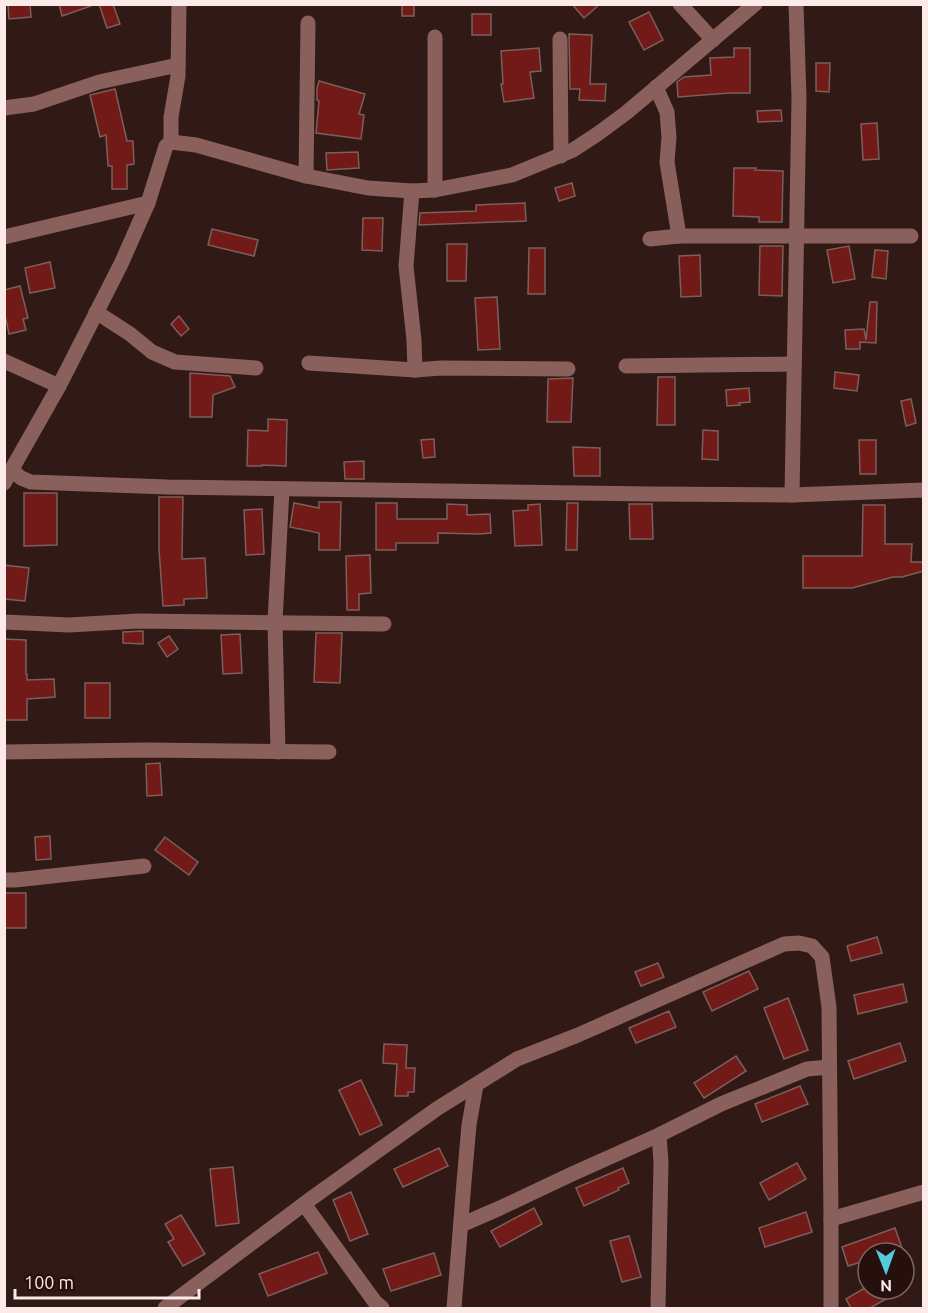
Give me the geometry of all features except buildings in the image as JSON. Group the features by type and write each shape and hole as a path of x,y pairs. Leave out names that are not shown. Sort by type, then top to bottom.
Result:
{"street":[{"path":"171,142 171,117 178,76 179,4"},
{"path":"680,4 713,40"},
{"path":"755,4 626,113 596,135 561,156 512,175 435,190 368,188 306,176 196,145 171,142 163,153 148,203 121,264 58,386 7,477 21,478 31,482 167,488 792,495 924,490"},
{"path":"792,495 799,98 796,4"},
{"path":"306,176 308,23"},
{"path":"435,38 435,190"},
{"path":"560,39 561,156"},
{"path":"4,108 34,104 99,82 178,65"},
{"path":"656,87 667,112 669,137 667,162 679,236"},
{"path":"412,190 406,266 415,370"},
{"path":"4,237 148,203"},
{"path":"651,239 679,236 912,236"},
{"path":"96,312 130,334 152,352 175,362 256,368"},
{"path":"4,361 58,386"},
{"path":"309,363 415,370 441,368 568,369"},
{"path":"626,366 794,364"},
{"path":"278,752 275,622 282,489"},
{"path":"4,622 69,625 139,621 384,624"},
{"path":"4,752 146,750 329,752"},
{"path":"4,880 144,866"},
{"path":"172,1306 304,1204 449,1101 517,1059 578,1035 784,944 799,943 812,946 822,957 829,1007 831,1308"},
{"path":"461,1225 722,1104 807,1069 829,1066"},
{"path":"454,1308 469,1125 476,1085"},
{"path":"449,1101 469,1125"},
{"path":"658,1135 661,1162 658,1308"},
{"path":"831,1219 924,1192"},
{"path":"304,1204 375,1302 382,1308"}]}
